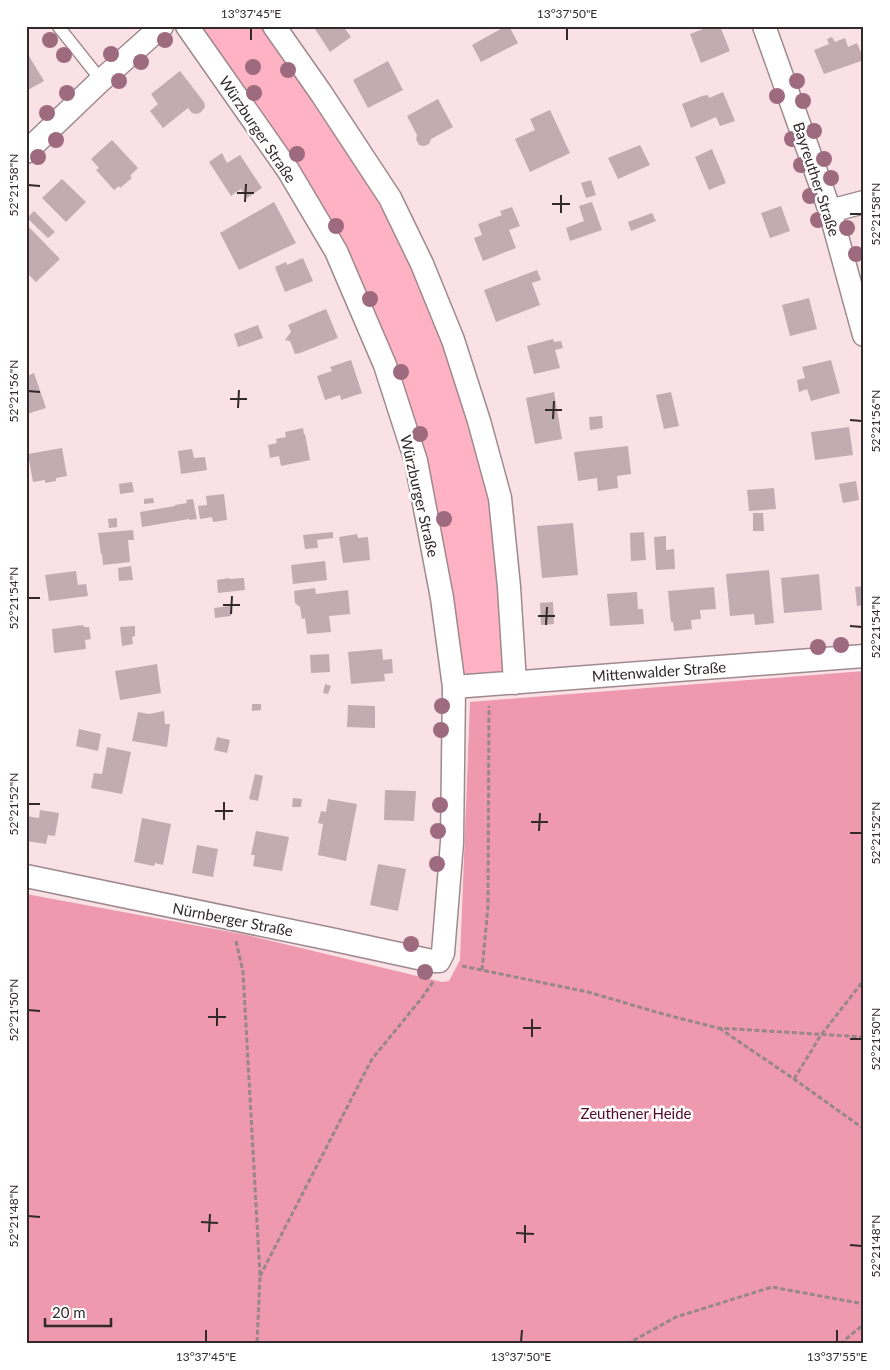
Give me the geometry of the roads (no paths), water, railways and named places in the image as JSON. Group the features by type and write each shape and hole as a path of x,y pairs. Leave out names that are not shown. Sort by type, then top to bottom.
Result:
{"street":[{"path":"26,152 101,80 162,26"},
{"name":"Würzburger Straße","path":"187,26 288,170 336,251 385,365 416,461 442,598 454,687 452,842 444,953 439,961"},
{"path":"274,26 321,93 390,198 422,264 453,340 479,421 500,498 515,683"},
{"name":"Bayreuther Straße","path":"764,26 830,211 864,334"},
{"path":"830,211 864,202"},
{"name":"Mittenwalder Straße","path":"454,687 864,656"},
{"name":"Nürnberger Straße","path":"26,876 439,961"}],"lane":[{"path":"58,26 101,80"}],"park label":[{"name":"Zeuthener Heide","path":"636,1113"}]}
